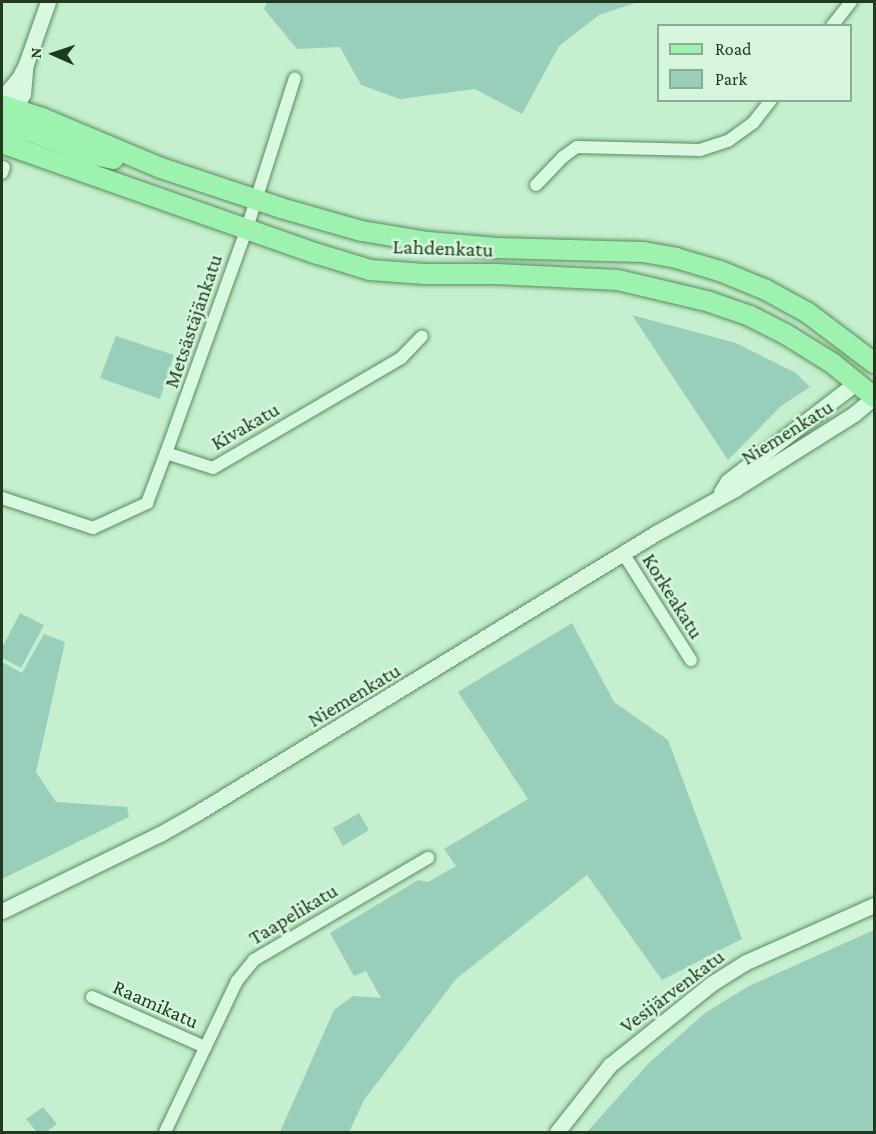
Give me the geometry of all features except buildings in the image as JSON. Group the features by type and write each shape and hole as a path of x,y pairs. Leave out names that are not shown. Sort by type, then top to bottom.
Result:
{"main road":[{"name":"Lahdenkatu","path":"4,120 94,155 161,168 256,200 363,231 428,242 497,248 643,252 676,258 720,271 766,290 808,313 874,363"},
{"name":"Lahdenkatu","path":"4,120 247,228 370,270 618,280 666,290 750,316 832,363 874,397"}],"street":[{"path":"4,120 23,94 26,63 48,2"},
{"path":"834,24 851,2"},
{"name":"Metsästäjänkatu","path":"166,453 247,228 295,78"},
{"path":"536,185 577,147 700,150 728,141 753,123 769,102"},
{"name":"Kivakatu","path":"166,453 213,468 401,358 422,336"},
{"name":"Niemenkatu","path":"718,497 728,481 857,382"},
{"name":"Niemenkatu","path":"2,911 169,829 454,659 623,553 854,414 874,397"},
{"path":"2,498 93,528 147,503 166,453"},
{"name":"Korkeakatu","path":"623,553 691,660"},
{"name":"Taapelikatu","path":"165,1132 237,981 254,960 428,858"},
{"name":"Vesijärvenkatu","path":"557,1132 610,1065 711,984 746,962 874,905"},
{"name":"Raamikatu","path":"92,997 205,1047"}],"green space":[{"path":"267,2 638,2 599,15 559,46 522,114 475,89 400,99 361,85 340,47 297,49 264,9"},
{"path":"632,315 736,343 796,373 810,387 781,406 728,460"},
{"path":"116,336 174,355 160,399 100,378"},
{"path":"20,613 44,625 21,668 2,658 2,648"},
{"path":"572,623 614,702 668,740 742,939 662,980 587,875 456,979 364,1100 349,1132 280,1132 334,1010 353,996 381,998 366,971 354,976 330,933 418,880 428,882 456,866 444,849 528,799 458,692"},
{"path":"44,634 65,642 36,772 56,802 127,807 129,817 2,879 2,662 22,673"},
{"path":"359,813 369,830 343,846 333,828"},
{"path":"874,930 874,1132 587,1132 648,1064 705,1013 749,986"},
{"path":"43,1107 57,1124 46,1132 37,1132 26,1119"}]}
